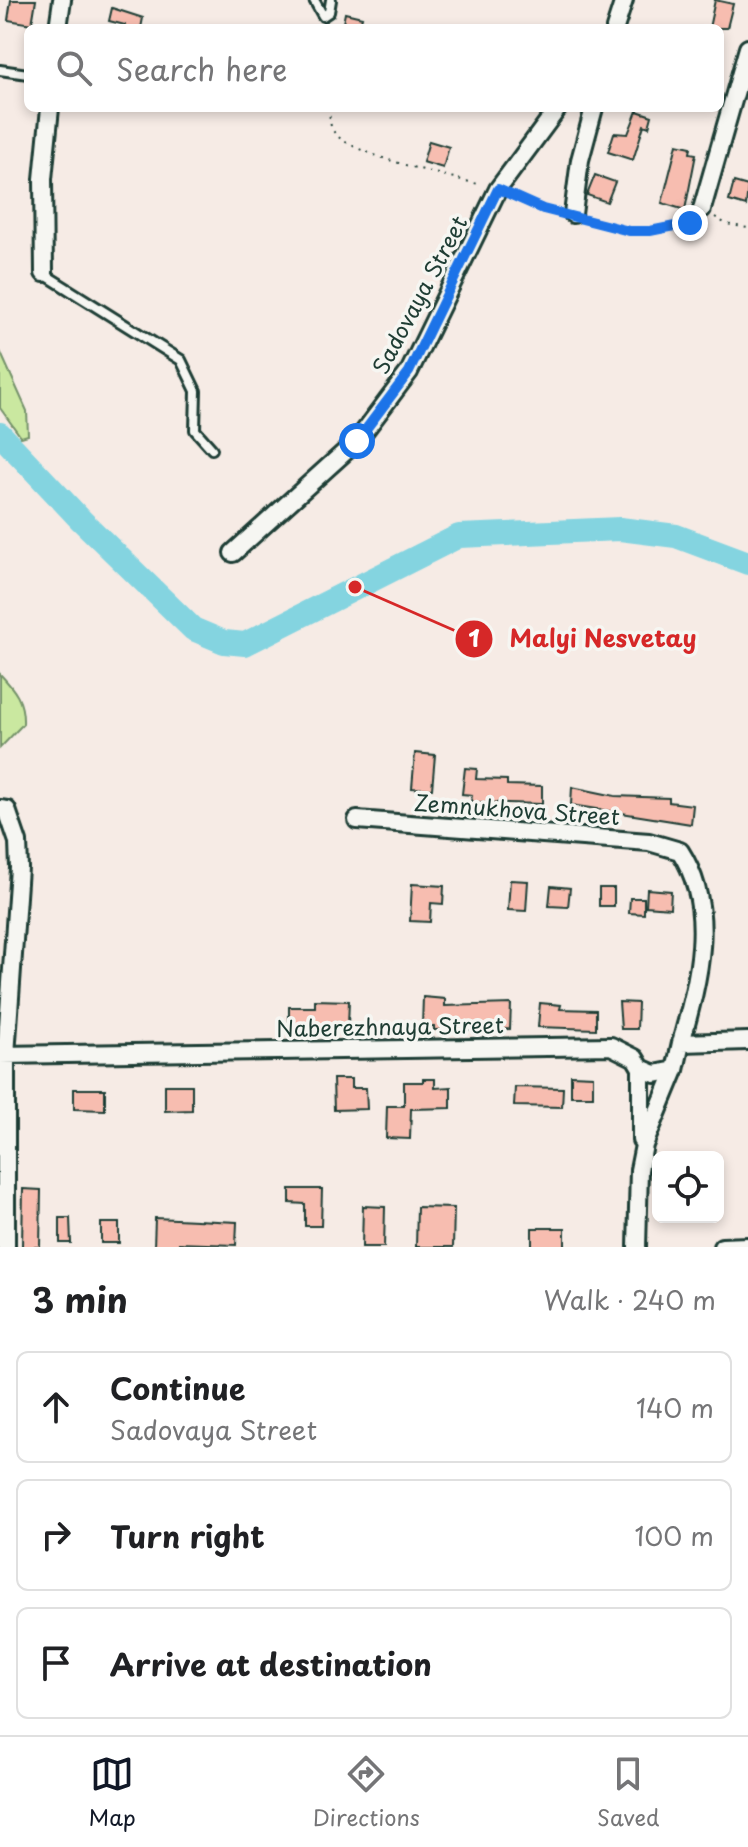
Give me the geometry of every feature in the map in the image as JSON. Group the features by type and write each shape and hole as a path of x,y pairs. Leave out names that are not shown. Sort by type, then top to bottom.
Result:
{"street":[{"path":"59,24 62,0"},
{"path":"616,24 624,0"},
{"path":"702,209 748,48"},
{"path":"44,273 43,179 50,112"},
{"name":"Sadovaya Street","path":"233,553 357,441 409,372 498,189 555,112"},
{"path":"573,214 580,160 593,112"},
{"path":"3,810 18,842 19,868 3,1055 6,1247"},
{"name":"Zemnukhova Street","path":"357,820 673,847 680,851 694,878 702,939 701,967 681,1043"},
{"path":"639,1170 644,1145 675,1070 681,1043 748,1041"},
{"name":"Naberezhnaya Street","path":"3,1055 611,1046 635,1058 641,1068"},
{"path":"637,1247 644,1107 641,1068 655,1074 675,1070"},
{"path":"722,1247 748,1246"}],"lane":[{"path":"314,0 323,16 329,12 331,0"},
{"path":"0,70 24,73"},
{"path":"44,273 181,360 196,391 195,430 212,449"}],"path":[{"path":"329,112 331,130 339,138 367,153 498,189 543,209 573,214 629,231 650,231 690,223 702,209 726,224 748,228"}],"green space":[{"path":"0,351 27,411 28,435 21,437 0,408"},
{"path":"0,674 18,696 23,724 0,748"}],"building":[{"path":"11,0 36,0 32,24 8,20"},
{"path":"715,0 733,4 727,28 724,24 710,24"},
{"path":"112,8 143,18 142,24 109,21"},
{"path":"345,13 362,17 360,24 343,24"},
{"path":"637,112 652,116 649,127 644,125 633,160 608,152 614,133 628,134"},
{"path":"429,141 449,147 443,168 423,162"},
{"path":"677,144 691,147 690,153 696,154 685,210 662,203"},
{"path":"595,175 615,182 607,202 587,195"},
{"path":"734,182 748,186 746,206 729,201"},
{"path":"415,753 435,755 432,789 412,788"},
{"path":"465,768 477,769 476,779 507,780 507,785 542,786 542,804 471,802 472,795 462,794"},
{"path":"572,787 615,796 669,798 669,802 693,805 691,824 571,805"},
{"path":"510,880 528,881 526,911 508,910"},
{"path":"412,884 444,886 443,904 431,903 430,922 410,921"},
{"path":"551,886 570,888 568,907 549,906"},
{"path":"599,888 614,888 614,906 599,906"},
{"path":"647,889 671,891 670,908 646,906"},
{"path":"630,898 644,898 644,914 629,913"},
{"path":"423,997 445,999 445,1006 511,1004 510,1029 434,1030 434,1026 422,1026"},
{"path":"315,1000 349,1001 348,1025 289,1025 289,1007 315,1007"},
{"path":"619,1002 638,1003 637,1029 621,1029"},
{"path":"540,1003 561,1005 560,1009 596,1010 596,1029 538,1027"},
{"path":"571,1075 593,1076 593,1096 571,1096"},
{"path":"333,1079 351,1079 351,1088 366,1088 367,1109 334,1110"},
{"path":"423,1079 435,1079 435,1088 451,1087 451,1108 411,1109 410,1139 386,1138 387,1106 404,1106 404,1082 423,1082"},
{"path":"165,1085 192,1085 192,1110 165,1111"},
{"path":"515,1087 563,1088 562,1107 514,1106"},
{"path":"74,1089 105,1089 105,1110 74,1109"},
{"path":"23,1189 41,1190 40,1247 22,1247"},
{"path":"290,1189 322,1189 321,1226 305,1226 305,1204 290,1203"},
{"path":"363,1206 385,1207 384,1247 362,1247"},
{"path":"417,1207 454,1208 453,1247 416,1247"},
{"path":"60,1218 70,1218 71,1243 60,1243"},
{"path":"155,1218 237,1222 236,1245 179,1243 179,1247 154,1247"},
{"path":"101,1223 119,1223 119,1243 101,1243"},
{"path":"532,1228 565,1228 565,1247 532,1247"}],"waterway":[{"path":"0,434 81,520 193,629 224,642 245,644 459,536 620,529 676,536 748,563"}],"place":[{"name":"Malyi Nesvetay","path":"355,587"}],"route":[{"path":"357,441 409,372 498,189 543,209 583,216 629,231 650,231 690,223"}]}
